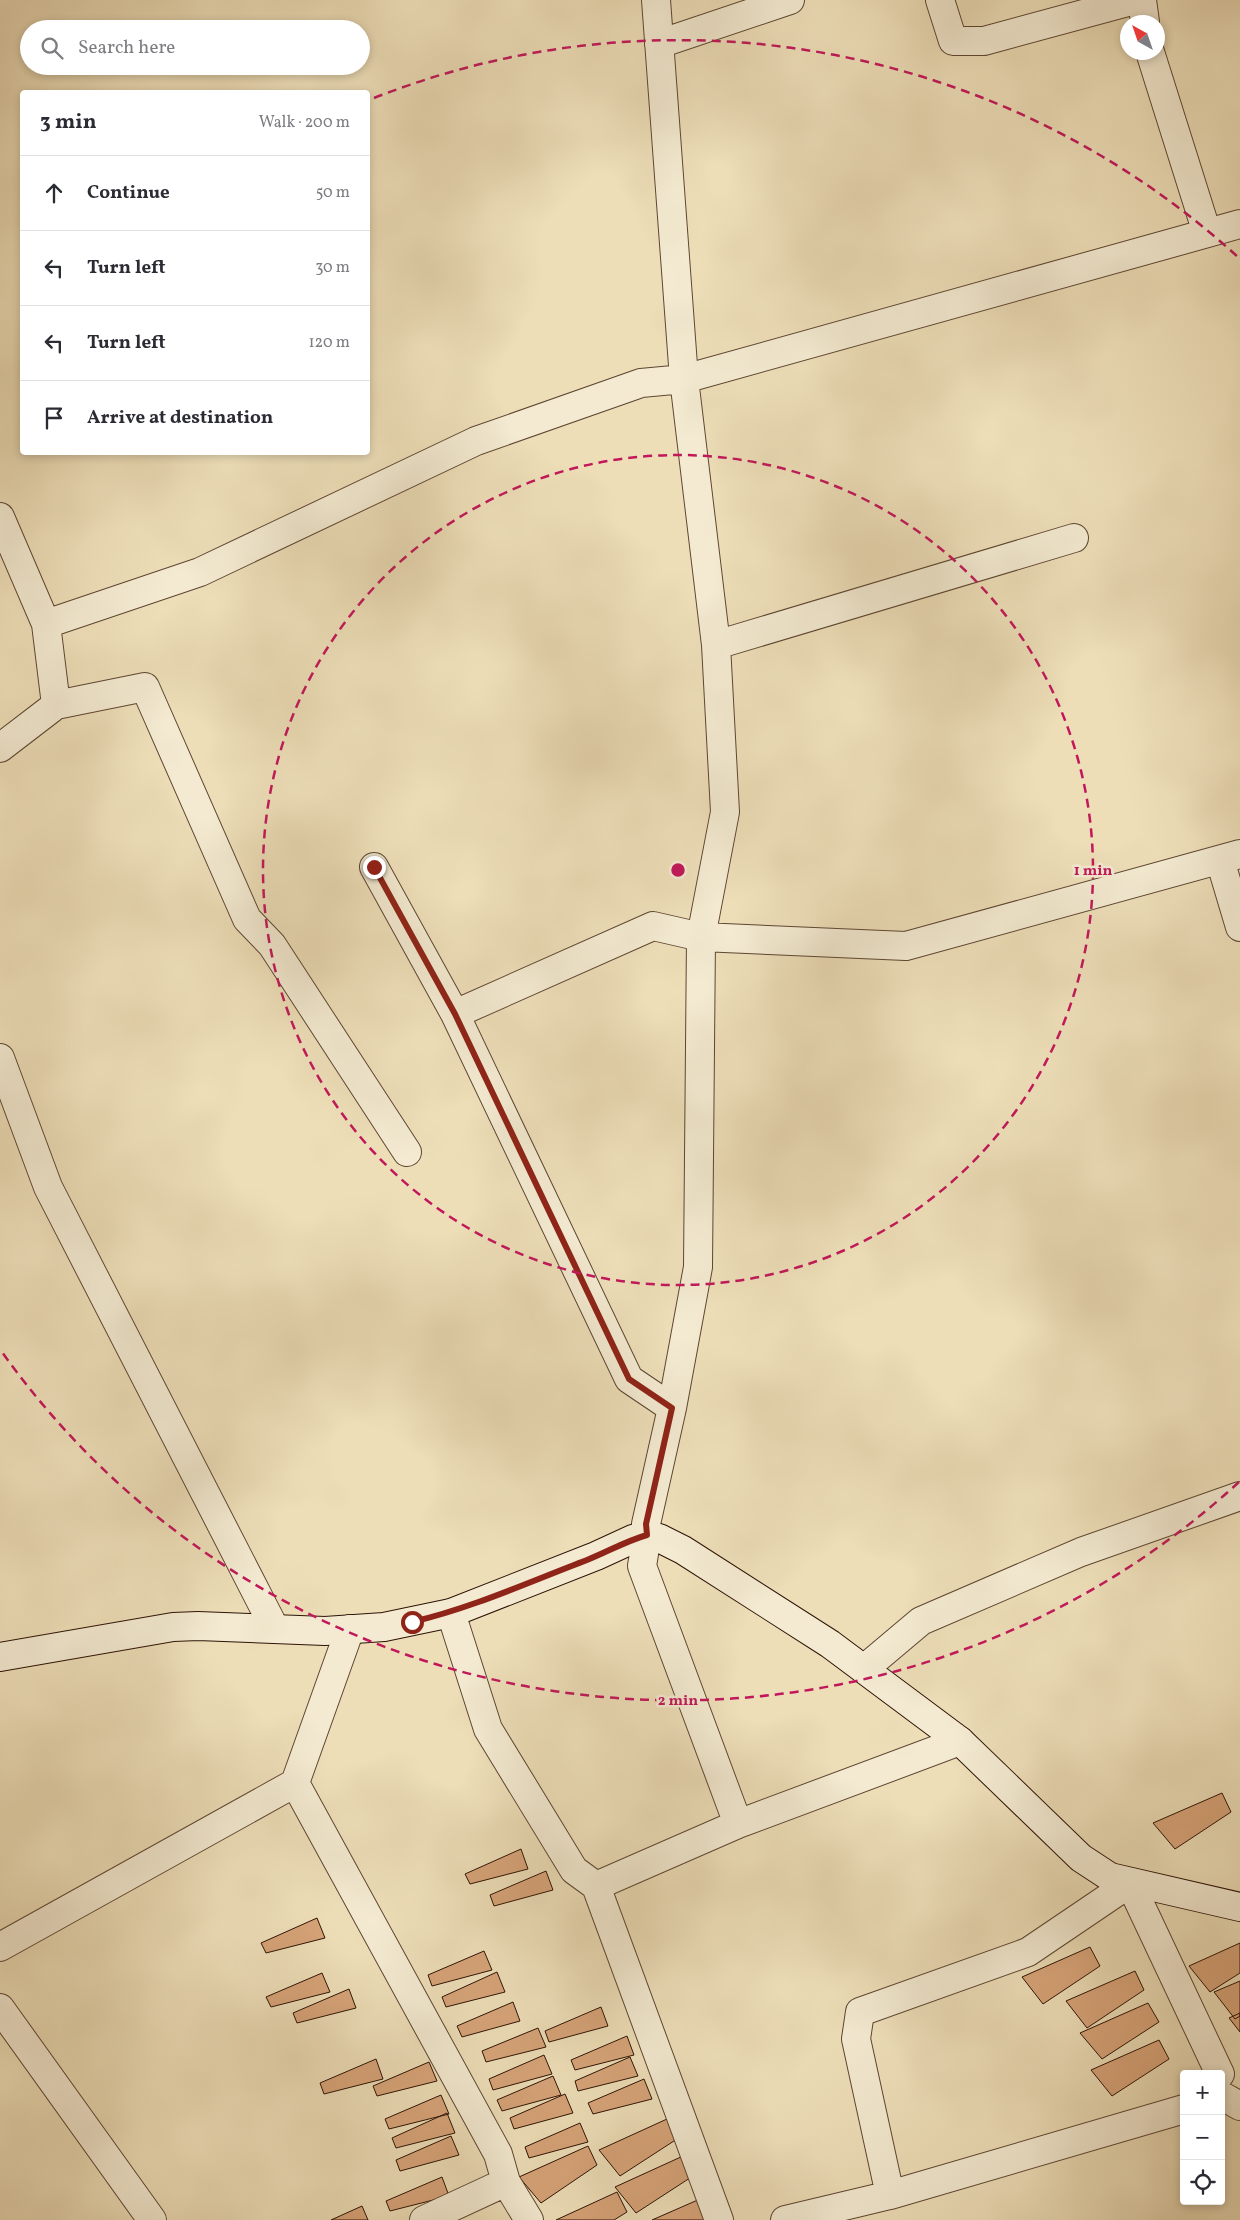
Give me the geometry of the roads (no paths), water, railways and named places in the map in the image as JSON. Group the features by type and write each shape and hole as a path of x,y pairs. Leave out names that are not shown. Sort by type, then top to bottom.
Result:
{"street":[{"path":"656,0 684,379 716,645 724,812 701,937 698,1267 672,1408 646,1524 647,1535 642,1566 738,1824"},
{"path":"659,44 790,0"},
{"path":"940,0 953,41 984,42 1135,0"},
{"path":"1142,0 1144,15"},
{"path":"1153,60 1207,233"},
{"path":"46,624 200,572 476,441 641,383 684,379 1240,224"},
{"path":"0,517 46,624 56,705"},
{"path":"716,645 1074,538"},
{"path":"0,748 56,705 146,688 247,919 272,945 407,1152"},
{"path":"455,1014 653,926 701,937 906,946 1230,857 1240,927"},
{"path":"374,867 455,1014 629,1379 672,1408"},
{"path":"0,1058 48,1187 275,1629"},
{"path":"864,1669 921,1621 1081,1552 1240,1496"},
{"path":"0,1657 173,1627 350,1630 412,1622 451,1613 647,1535 659,1538 683,1550 830,1644 864,1669 960,1741 1096,1869 1124,1881 1240,1908"},
{"path":"451,1613 488,1729 574,1870 596,1886 719,2220"},
{"path":"0,1947 295,1783 350,1630"},
{"path":"596,1886 738,1824 960,1741"},
{"path":"295,1783 498,2154 506,2182 528,2220"},
{"path":"890,2195 856,2039 860,2012 1028,1952 1130,1883 1215,2070"},
{"path":"0,2008 152,2220"},
{"path":"785,2220 890,2195 1180,2110"},
{"path":"424,2220 506,2182"}]}
